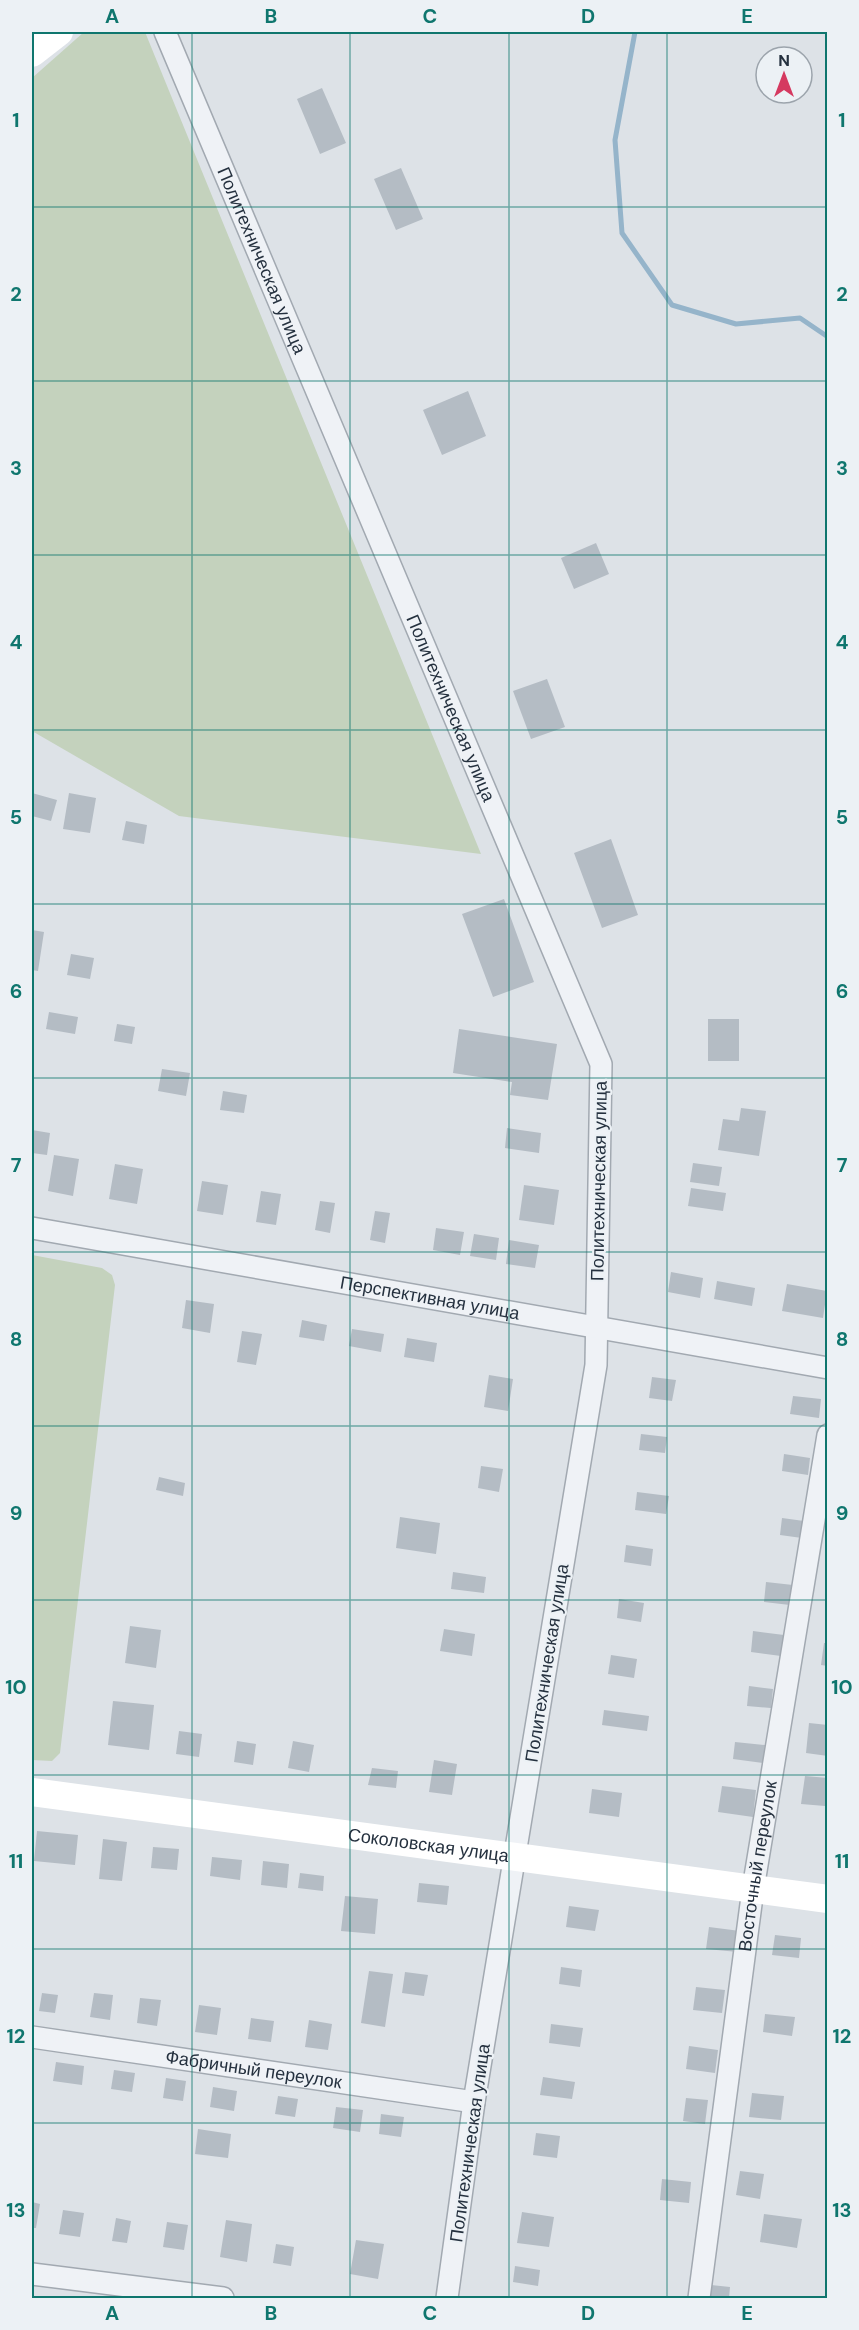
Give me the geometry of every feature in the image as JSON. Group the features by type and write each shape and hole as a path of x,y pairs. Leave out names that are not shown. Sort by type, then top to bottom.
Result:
{"street":[{"path":"32,53 59,32"},
{"name":"Политехническая улица","path":"165,32 601,1064 596,1365 474,2102 447,2298"},
{"name":"Перспективная улица","path":"32,1228 828,1368"},
{"name":"Восточный переулок","path":"699,2298 753,1889 828,1435"},
{"name":"Соколовская улица","path":"32,1792 828,1899"},
{"name":"Фабричный переулок","path":"32,2037 474,2102"},
{"path":"32,2274 223,2298"}],"green space":[{"path":"84,32 145,32 481,854 179,816 32,731 32,78"},
{"path":"32,1255 102,1268 112,1275 115,1285 60,1753 52,1761 32,1760"}],"building":[{"path":"322,88 346,143 320,154 297,99"},
{"path":"401,168 423,219 396,230 374,179"},
{"path":"468,391 486,436 442,455 423,410"},
{"path":"596,543 609,574 574,589 561,558"},
{"path":"547,679 565,727 531,739 513,691"},
{"path":"32,793 57,800 51,821 32,816"},
{"path":"69,793 96,798 90,833 63,829"},
{"path":"126,821 147,825 144,844 122,840"},
{"path":"611,839 638,915 602,928 574,853"},
{"path":"504,899 534,982 493,997 462,914"},
{"path":"32,930 44,932 38,971 32,970"},
{"path":"71,954 94,958 90,979 67,975"},
{"path":"49,1012 78,1017 75,1034 46,1029"},
{"path":"708,1019 739,1019 739,1061 708,1061"},
{"path":"117,1024 135,1027 132,1044 114,1041"},
{"path":"459,1029 557,1044 548,1100 510,1095 512,1082 453,1073"},
{"path":"162,1069 190,1073 186,1096 158,1091"},
{"path":"223,1091 247,1095 244,1113 220,1110"},
{"path":"741,1108 766,1111 759,1156 718,1150 723,1119 739,1121"},
{"path":"507,1128 541,1133 539,1153 505,1148"},
{"path":"32,1130 50,1133 47,1155 32,1153"},
{"path":"54,1155 79,1159 73,1196 48,1191"},
{"path":"693,1163 722,1167 719,1186 690,1182"},
{"path":"115,1164 143,1169 137,1204 109,1199"},
{"path":"202,1181 228,1185 223,1215 197,1211"},
{"path":"524,1185 559,1190 554,1225 519,1220"},
{"path":"691,1188 726,1193 723,1211 688,1206"},
{"path":"261,1191 281,1194 276,1225 256,1222"},
{"path":"320,1201 335,1203 330,1233 315,1230"},
{"path":"375,1211 390,1213 385,1243 370,1240"},
{"path":"436,1228 464,1232 460,1255 433,1250"},
{"path":"474,1234 499,1238 496,1260 470,1256"},
{"path":"509,1240 539,1245 535,1268 506,1264"},
{"path":"671,1272 703,1278 700,1298 668,1292"},
{"path":"717,1281 755,1288 752,1306 714,1299"},
{"path":"787,1284 827,1291 823,1318 782,1311"},
{"path":"186,1300 214,1304 210,1333 182,1328"},
{"path":"302,1320 327,1325 324,1341 299,1337"},
{"path":"352,1329 384,1334 381,1352 349,1346"},
{"path":"242,1331 262,1334 256,1365 237,1362"},
{"path":"407,1338 437,1343 434,1362 404,1357"},
{"path":"489,1375 513,1379 508,1411 484,1407"},
{"path":"652,1377 676,1380 672,1401 649,1398"},
{"path":"793,1396 821,1399 819,1418 790,1414"},
{"path":"641,1434 667,1437 665,1453 639,1450"},
{"path":"784,1454 810,1458 808,1475 782,1471"},
{"path":"481,1466 503,1469 499,1492 478,1488"},
{"path":"159,1477 185,1483 183,1496 156,1490"},
{"path":"637,1492 669,1496 666,1514 635,1510"},
{"path":"400,1517 440,1523 436,1554 396,1548"},
{"path":"782,1518 804,1521 802,1538 780,1535"},
{"path":"626,1545 653,1549 651,1566 624,1562"},
{"path":"453,1572 486,1577 484,1593 451,1589"},
{"path":"766,1582 793,1585 790,1605 764,1602"},
{"path":"619,1599 644,1603 641,1622 617,1618"},
{"path":"130,1626 161,1630 156,1668 125,1663"},
{"path":"444,1629 475,1634 472,1656 440,1651"},
{"path":"753,1631 784,1635 781,1656 751,1652"},
{"path":"824,1643 828,1643 828,1666 821,1665"},
{"path":"611,1655 637,1659 634,1678 608,1674"},
{"path":"749,1686 773,1689 771,1708 747,1706"},
{"path":"113,1701 154,1705 149,1750 108,1745"},
{"path":"604,1710 649,1716 647,1731 602,1725"},
{"path":"809,1723 828,1725 828,1756 806,1753"},
{"path":"179,1731 202,1734 199,1757 176,1754"},
{"path":"237,1741 256,1744 253,1765 234,1762"},
{"path":"293,1741 314,1745 309,1772 288,1768"},
{"path":"735,1742 765,1745 763,1763 733,1759"},
{"path":"434,1760 457,1764 452,1795 429,1792"},
{"path":"372,1768 398,1771 396,1788 368,1785"},
{"path":"805,1776 828,1778 825,1806 801,1804"},
{"path":"722,1786 756,1790 753,1817 718,1812"},
{"path":"592,1789 622,1793 619,1817 589,1813"},
{"path":"37,1831 78,1835 75,1865 34,1861"},
{"path":"103,1839 127,1842 122,1881 99,1879"},
{"path":"153,1847 179,1849 177,1870 151,1868"},
{"path":"212,1857 242,1860 240,1880 210,1876"},
{"path":"263,1861 289,1864 287,1888 261,1885"},
{"path":"300,1873 324,1876 323,1891 298,1888"},
{"path":"419,1883 449,1886 447,1905 417,1902"},
{"path":"345,1896 378,1899 375,1934 341,1931"},
{"path":"569,1906 599,1910 595,1931 566,1927"},
{"path":"709,1927 740,1931 738,1952 706,1949"},
{"path":"775,1935 801,1938 799,1958 772,1955"},
{"path":"561,1967 582,1970 580,1987 559,1984"},
{"path":"369,1971 393,1974 385,2027 361,2023"},
{"path":"405,1972 428,1975 424,1996 402,1993"},
{"path":"696,1987 725,1990 722,2013 693,2010"},
{"path":"42,1993 58,1995 55,2013 39,2011"},
{"path":"94,1993 113,1995 110,2020 90,2017"},
{"path":"140,1998 161,2000 157,2026 137,2023"},
{"path":"199,2005 221,2008 217,2035 195,2032"},
{"path":"765,2014 795,2017 792,2036 763,2032"},
{"path":"251,2018 274,2021 271,2042 248,2039"},
{"path":"309,2020 332,2024 328,2050 305,2047"},
{"path":"551,2024 583,2028 580,2047 549,2043"},
{"path":"689,2046 718,2050 715,2073 686,2069"},
{"path":"56,2062 84,2066 82,2085 53,2081"},
{"path":"114,2070 135,2073 132,2092 111,2089"},
{"path":"543,2077 575,2082 572,2099 540,2095"},
{"path":"166,2078 186,2081 183,2101 163,2098"},
{"path":"213,2087 237,2091 234,2111 210,2107"},
{"path":"752,2093 784,2096 781,2120 749,2117"},
{"path":"278,2096 298,2099 295,2117 275,2114"},
{"path":"686,2098 708,2100 705,2124 683,2121"},
{"path":"336,2107 363,2110 360,2132 333,2128"},
{"path":"381,2114 404,2117 401,2137 379,2134"},
{"path":"198,2129 231,2134 228,2158 195,2154"},
{"path":"536,2133 560,2136 557,2158 533,2155"},
{"path":"740,2171 764,2174 760,2199 736,2195"},
{"path":"662,2179 691,2182 689,2203 660,2200"},
{"path":"32,2202 40,2204 36,2228 32,2228"},
{"path":"63,2210 84,2213 80,2237 59,2234"},
{"path":"522,2212 554,2217 549,2247 517,2243"},
{"path":"764,2214 802,2219 797,2248 760,2242"},
{"path":"116,2218 131,2221 127,2243 112,2241"},
{"path":"226,2220 252,2224 247,2262 220,2257"},
{"path":"167,2222 188,2225 184,2250 163,2247"},
{"path":"356,2240 384,2244 378,2279 350,2274"},
{"path":"276,2244 294,2247 291,2266 273,2263"},
{"path":"515,2266 540,2270 538,2286 513,2282"},
{"path":"711,2285 730,2287 729,2298 709,2298"}],"waterway":[{"path":"635,32 615,140 622,233 672,305 736,324 800,318 828,337"}]}
